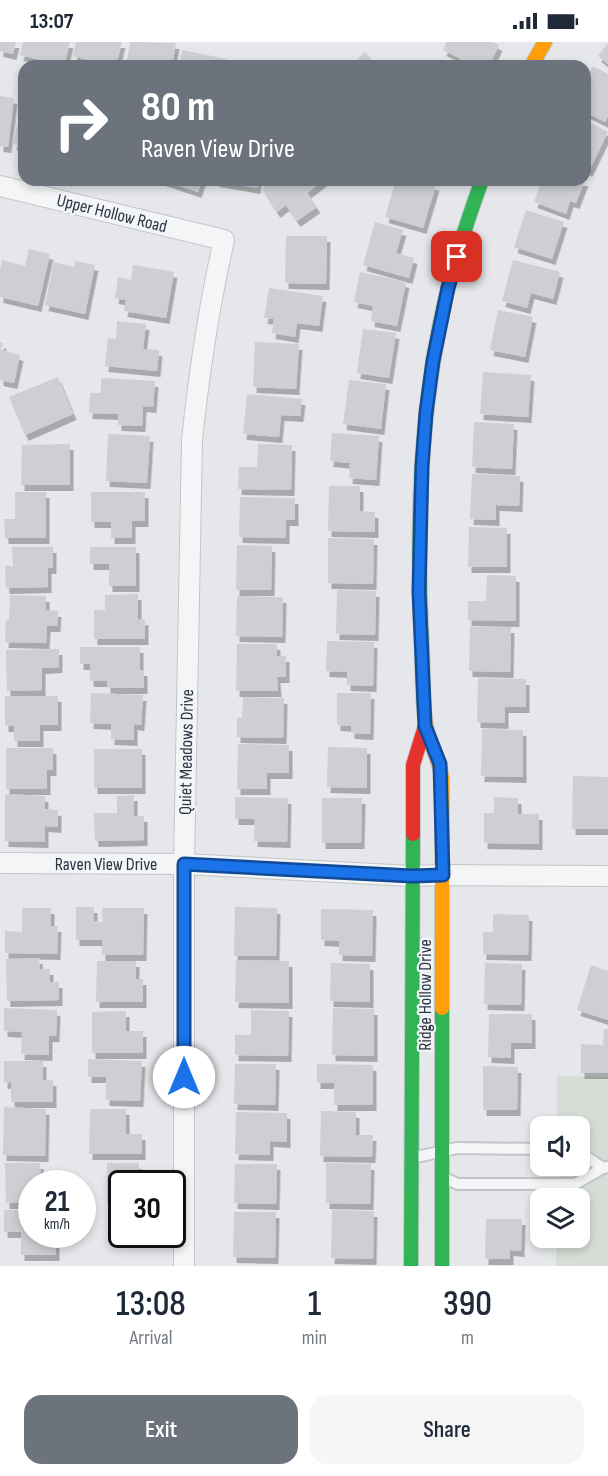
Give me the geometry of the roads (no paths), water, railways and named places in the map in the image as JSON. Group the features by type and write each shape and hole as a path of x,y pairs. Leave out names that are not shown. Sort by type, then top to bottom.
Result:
{"street":[{"path":"534,60 545,42"},
{"name":"Upper Hollow Road","path":"0,186 224,240"},
{"name":"Ridge Hollow Drive","path":"442,1266 434,1173 442,1152 443,875 440,764 425,726 419,592 422,466 433,361 448,288 480,186"},
{"name":"Quiet Meadows Drive","path":"184,1266 184,864 192,440 196,393 212,294 224,240"},
{"name":"Ridge Hollow Drive","path":"411,1266 413,765 425,726"},
{"name":"Raven View Drive","path":"0,863 184,864 412,876 608,876"}],"lane":[{"path":"410,1158 457,1148 530,1149"},
{"path":"410,1158 458,1184 575,1184 606,1168"},
{"path":"590,1159 606,1168"}]}
